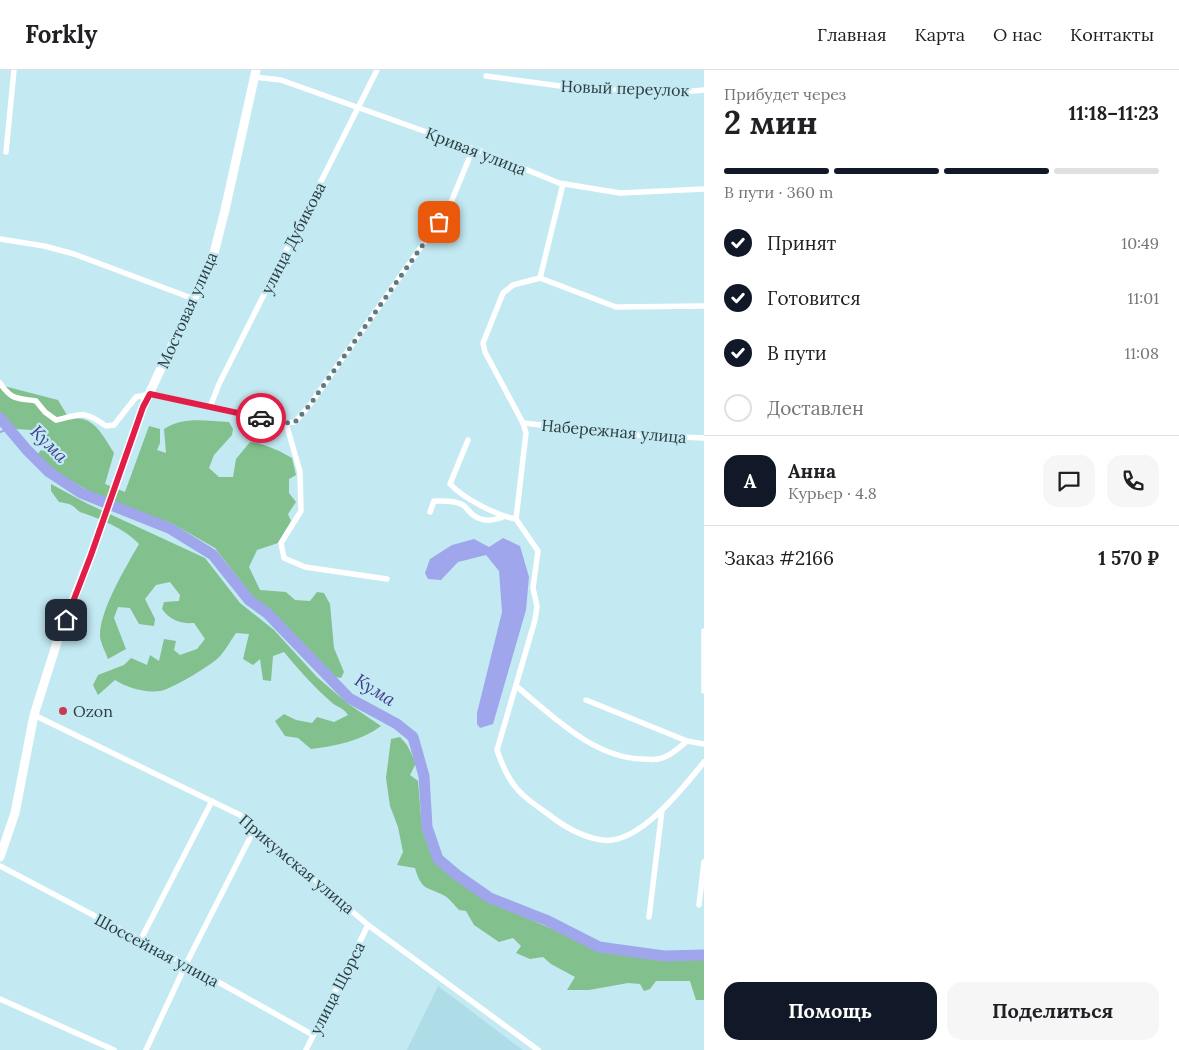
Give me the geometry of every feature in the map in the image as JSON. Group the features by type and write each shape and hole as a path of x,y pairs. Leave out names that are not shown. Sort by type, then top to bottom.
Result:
{"main road":[{"name":"Мостовая улица","path":"0,857 15,813 34,715 59,636 91,555 143,407 215,248 255,74"}],"street":[{"path":"6,152 14,70"},
{"name":"улица Дубикова","path":"210,407 219,384 378,70"},
{"name":"Кривая улица","path":"255,74 280,80 473,149 563,184 620,193 704,189"},
{"name":"Новый переулок","path":"486,76 575,88 682,92 704,90"},
{"path":"0,383 7,394 15,398 36,402 44,412 56,420 80,414 93,417 106,426 114,425 136,397 150,394 286,423 295,422 309,406 450,207 473,149"},
{"path":"540,278 563,184"},
{"path":"0,239 44,246 74,254 194,298"},
{"path":"704,306 616,307 540,278 513,285 503,293 483,343 485,352 523,423 526,433 516,519 539,555 533,588 537,606 535,620 497,750 503,769 518,790 557,822 571,830 603,841 618,839 649,823 682,789 704,762"},
{"path":"286,423 300,472 301,511 281,543 284,558 305,567 387,578"},
{"name":"Набережная улица","path":"523,423 633,435 704,438"},
{"path":"468,440 450,484 502,517 516,519"},
{"path":"430,512 434,501 454,502 463,505 473,515 483,519 493,521 502,517"},
{"path":"704,631 704,691"},
{"path":"516,686 575,734 612,754 629,759 659,759 688,741"},
{"path":"586,700 688,741 704,744"},
{"name":"Прикумская улица","path":"34,715 240,815 368,925 538,1050"},
{"path":"140,941 212,801"},
{"path":"649,917 662,809"},
{"path":"146,1050 186,964 255,828"},
{"path":"699,905 704,862"},
{"name":"Шоссейная улица","path":"0,866 186,964 314,1035"},
{"name":"улица Щорса","path":"306,1050 368,925"},
{"path":"0,999 114,1050"}],"shaded area":[{"path":"438,986 516,1045 523,1050 407,1050"}],"green space":[{"path":"0,385 58,400 70,420 78,418 91,423 101,433 114,453 105,484 125,492 149,426 160,429 160,443 157,450 166,453 164,429 171,425 195,420 229,422 233,429 232,435 214,455 209,468 219,477 233,477 236,459 250,442 277,450 292,458 296,475 289,479 289,493 296,502 288,514 291,521 278,543 257,550 249,567 260,590 286,592 295,600 310,601 317,592 324,593 330,604 334,648 344,672 341,678 336,677 273,612 253,597 215,548 173,524 92,493 40,462 37,455 41,450 51,453 51,443 32,430 16,429 0,412"},
{"path":"51,484 88,504 205,558 240,603 274,630 317,677 347,703 381,726 348,742 311,749 298,738 285,736 275,721 284,714 296,720 312,723 317,717 334,722 348,715 318,689 284,652 273,656 271,681 263,680 260,659 253,665 243,659 249,634 236,633 217,659 190,677 166,689 142,691 115,680 98,695 93,685 98,675 124,665 131,658 147,665 150,655 159,661 164,639 176,641 174,650 180,655 197,649 205,639 194,623 184,623 176,620 168,616 162,609 164,602 179,601 180,595 170,582 156,585 145,599 155,619 154,626 139,624 130,608 118,607 114,618 126,649 108,659 100,637 101,626 114,589 139,544 126,533 112,525 80,512 70,504 59,502 51,491"},
{"path":"400,737 407,745 416,763 410,775 418,781 422,829 434,862 455,880 488,901 600,950 663,960 704,958 704,1000 696,1000 690,981 656,981 650,989 644,991 640,984 628,983 589,990 567,990 575,977 551,964 543,957 530,959 516,953 521,946 513,938 499,942 474,925 466,911 459,910 447,897 423,885 415,868 397,865 403,852 398,827 390,806 386,778 391,739"}],"water":[{"path":"503,538 520,546 529,577 526,610 493,724 480,728 477,724 477,713 502,612 499,571 486,555 458,562 441,580 428,579 425,573 430,559 452,545 474,539 489,547"}],"waterway":[{"name":"Кума","path":"0,418 27,450 49,472 81,493 171,529 213,555 249,600 267,613 349,698 397,724 413,737 424,776 427,827 438,859 457,875 490,898 546,920 599,947 664,956 704,955"},
{"path":"0,432 9,429"}],"way so far":[{"path":"261,418 286,423 295,422 309,406 439,222"}],"place":[{"name":"Ozon","path":"63,711"}],"route":[{"path":"66,620 143,407 150,394 261,418"}]}
